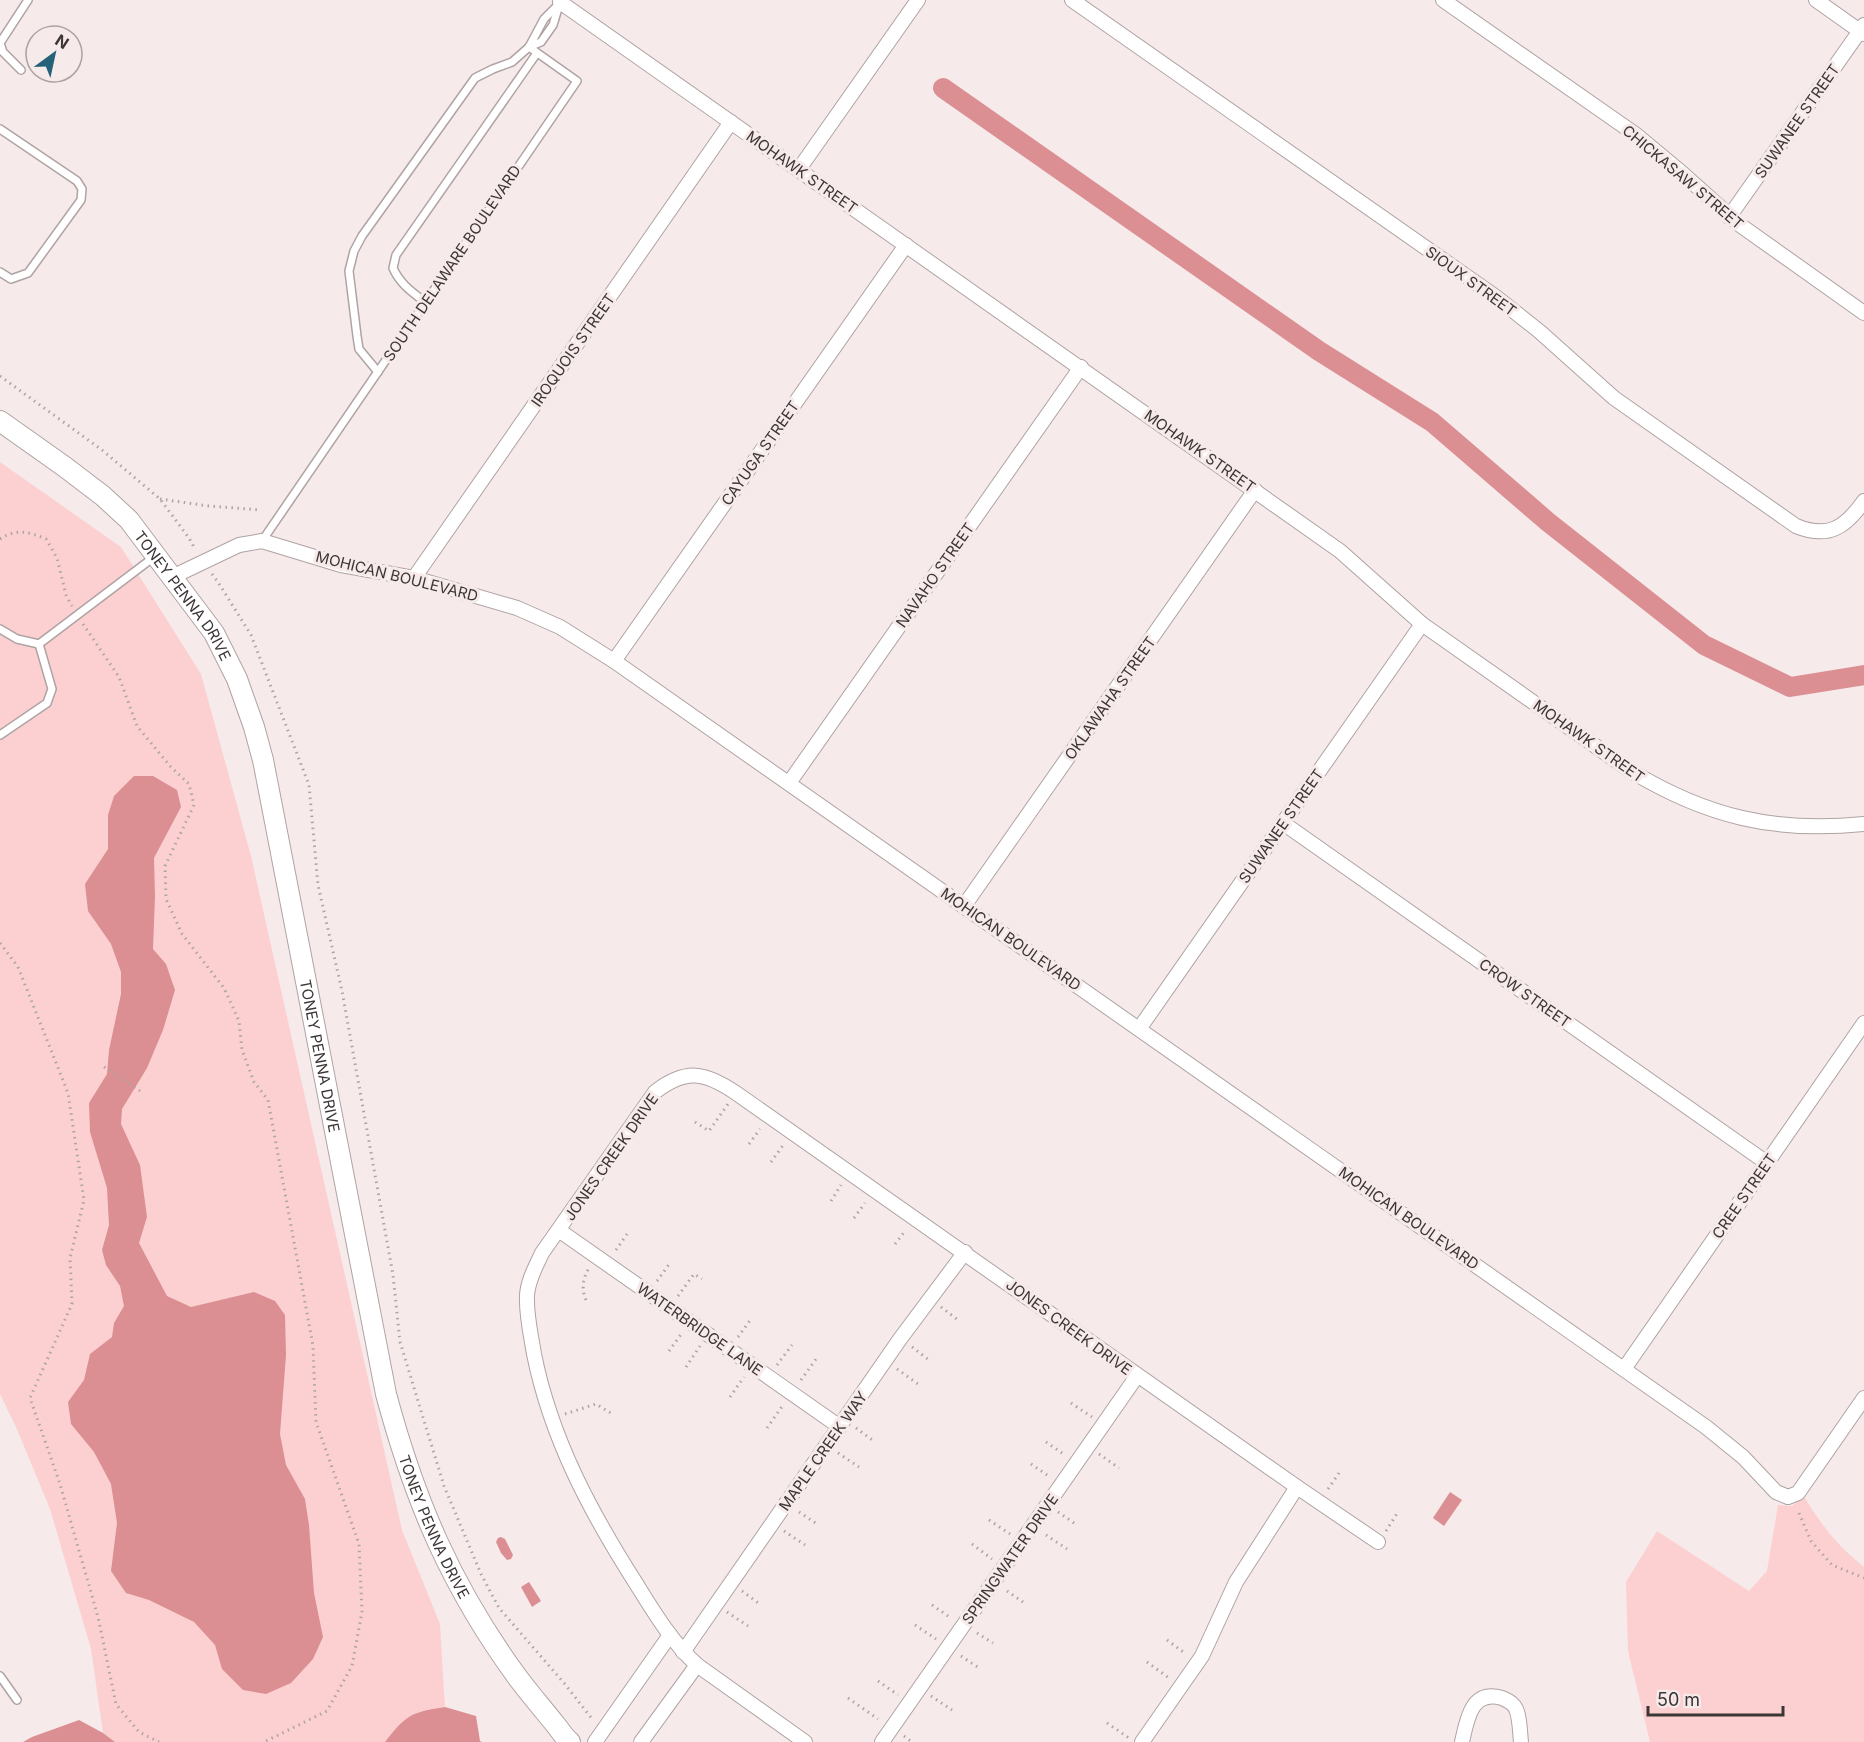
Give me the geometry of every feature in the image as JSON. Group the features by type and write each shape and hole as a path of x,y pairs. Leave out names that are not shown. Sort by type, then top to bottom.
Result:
{"street":[{"path":"799,170 918,0"},
{"name":"SIOUX STREET","path":"1072,0 1496,297 1539,331 1614,398 1796,526 1808,531 1822,532 1836,529 1847,522 1864,501"},
{"name":"CHICKASAW STREET","path":"1443,0 1635,134 1729,217 1864,313"},
{"path":"1816,0 1863,30"},
{"name":"MOHAWK STREET","path":"561,1 1340,551 1422,624 1631,771 1681,798 1739,818 1790,826 1833,827 1864,824"},
{"name":"SUWANEE STREET","path":"1729,217 1863,30"},
{"name":"IROQUOIS STREET","path":"414,578 731,122"},
{"name":"CAYUGA STREET","path":"614,661 906,244"},
{"name":"NAVAHO STREET","path":"789,783 1081,367"},
{"name":"TONEY PENNA DRIVE","path":"0,421 103,496 129,519 214,633 237,679 263,760 386,1395 401,1449 419,1501 467,1602 510,1667 570,1742"},
{"name":"OKLAWAHA STREET","path":"964,906 1255,490"},
{"path":"172,577 239,545 262,541"},
{"name":"MOHICAN BOULEVARD","path":"262,541 341,565 414,578 517,608 560,627 614,661 789,783 1706,1426 1743,1457 1776,1492 1788,1497 1798,1493 1864,1398"},
{"name":"SUWANEE STREET","path":"1139,1029 1422,624"},
{"name":"CROW STREET","path":"1283,823 1767,1163"},
{"name":"CREE STREET","path":"1624,1369 1864,1023"},
{"name":"JONES CREEK DRIVE","path":"805,1742 697,1665 669,1635 615,1551 567,1459 537,1367 528,1323 527,1294 533,1272 542,1253 560,1231 655,1092 670,1080 687,1075 704,1076 721,1083 965,1252 1137,1376 1378,1542"},
{"name":"WATERBRIDGE LANE","path":"560,1231 791,1393 842,1424"},
{"name":"MAPLE CREEK WAY","path":"683,1652 900,1339 965,1252"},
{"name":"SPRINGWATER DRIVE","path":"882,1742 1137,1376"},
{"path":"1142,1742 1198,1662 1240,1574 1297,1487"},
{"path":"595,1742 669,1635"},
{"path":"641,1742 697,1665"},
{"path":"1462,1742 1472,1707 1482,1698 1495,1696 1507,1700 1516,1709 1521,1742"}],"lane":[{"path":"15,0 26,3 0,43 3,52 21,70"},
{"path":"378,372 359,349 349,271 354,251 475,78 512,62 529,47 541,42 553,25 561,1"},
{"name":"SOUTH DELAWARE BOULEVARD","path":"262,541 577,81 529,47"},
{"path":"425,302 405,287 397,277 393,268 396,255 537,53"},
{"path":"0,129 77,182 82,189 81,200 28,273 11,279 0,272"},
{"path":"39,644 156,556"},
{"path":"0,629 18,639 39,644"},
{"path":"0,735 47,703 52,689 39,644"},
{"path":"0,1676 17,1700"}],"path":[{"path":"0,376 102,450 160,499 189,538"},
{"path":"160,499 261,510"},
{"path":"0,539 25,531 46,539 57,558 66,595 119,677 137,726 170,766 189,784 194,805 165,866 166,899 182,934 224,988 239,1021 242,1050 254,1082 268,1100 313,1346 316,1422 359,1544 362,1612 352,1666 327,1711 264,1742"},
{"path":"218,582 250,635 309,785 318,885 342,990 389,1251 400,1342 444,1486 481,1574 499,1608 591,1717"},
{"path":"0,943 18,967 68,1093 84,1200 70,1258 72,1304 30,1398 60,1484 98,1617 116,1704 139,1732 159,1742"},
{"path":"104,1067 140,1091"},
{"path":"695,1122 709,1131 736,1093"},
{"path":"771,1162 792,1132"},
{"path":"586,1300 583,1294 583,1281 627,1234"},
{"path":"649,1293 670,1263"},
{"path":"669,1308 694,1274 702,1279"},
{"path":"930,1299 958,1320"},
{"path":"729,1350 751,1319"},
{"path":"669,1352 690,1322"},
{"path":"686,1366 708,1335"},
{"path":"900,1339 929,1360"},
{"path":"769,1377 792,1345"},
{"path":"767,1428 816,1359"},
{"path":"885,1361 918,1384"},
{"path":"730,1397 752,1365"},
{"path":"1071,1403 1103,1425"},
{"path":"552,1418 596,1404 614,1415"},
{"path":"842,1424 874,1442"},
{"path":"1046,1442 1077,1463"},
{"path":"827,1445 859,1467"},
{"path":"1088,1447 1119,1468"},
{"path":"1030,1464 1062,1484"},
{"path":"1319,1503 1339,1473"},
{"path":"787,1503 817,1524"},
{"path":"1048,1504 1077,1525"},
{"path":"1378,1542 1398,1512"},
{"path":"1799,1513 1811,1541 1832,1565 1864,1578"},
{"path":"989,1520 1022,1542"},
{"path":"773,1523 805,1545"},
{"path":"1033,1525 1067,1549"},
{"path":"972,1544 1004,1567"},
{"path":"994,1582 1023,1602"},
{"path":"731,1584 761,1605"},
{"path":"716,1605 748,1626"},
{"path":"932,1605 993,1643"},
{"path":"915,1625 979,1668"},
{"path":"1167,1640 1198,1662"},
{"path":"1147,1662 1180,1686"},
{"path":"878,1681 909,1702"},
{"path":"920,1688 952,1710"},
{"path":"848,1698 891,1728"},
{"path":"1107,1723 1136,1742"}],"shaded area":[{"path":"0,462 121,547 201,674 251,856 402,1530 440,1624 445,1707 410,1716 385,1742 115,1742 103,1733 91,1649 50,1509 0,1394"},
{"path":"134,776 153,776 177,790 181,807 154,858 153,949 166,964 175,990 163,1030 147,1068 122,1109 121,1124 140,1165 147,1217 139,1243 167,1296 191,1307 254,1292 275,1301 285,1315 286,1355 280,1434 286,1465 305,1499 314,1593 323,1637 313,1659 291,1683 266,1694 243,1690 222,1669 215,1645 194,1622 149,1600 126,1593 111,1571 117,1523 111,1484 94,1452 71,1424 68,1402 84,1380 90,1354 112,1337 114,1323 124,1306 120,1286 106,1265 102,1250 109,1225 107,1188 90,1132 89,1103 107,1074 109,1050 121,994 121,972 111,944 88,911 85,884 108,849 108,815 114,796"},
{"path":"1450,1492 1462,1500 1444,1526 1433,1518"},
{"path":"1804,1496 1831,1535 1864,1567 1864,1742 1650,1742 1628,1651 1626,1582 1657,1531 1749,1591 1767,1571 1778,1505 1792,1506"},
{"path":"501,1537 505,1539 513,1555 511,1559 507,1560 496,1542"},
{"path":"529,1582 541,1601 532,1607 521,1587"},
{"path":"445,1707 476,1716 482,1742 385,1742 410,1716"},
{"path":"79,1720 115,1742 23,1742 32,1737"}],"waterway":[{"path":"943,88 1319,351 1432,422 1548,522 1704,645 1790,687 1864,675"}]}
